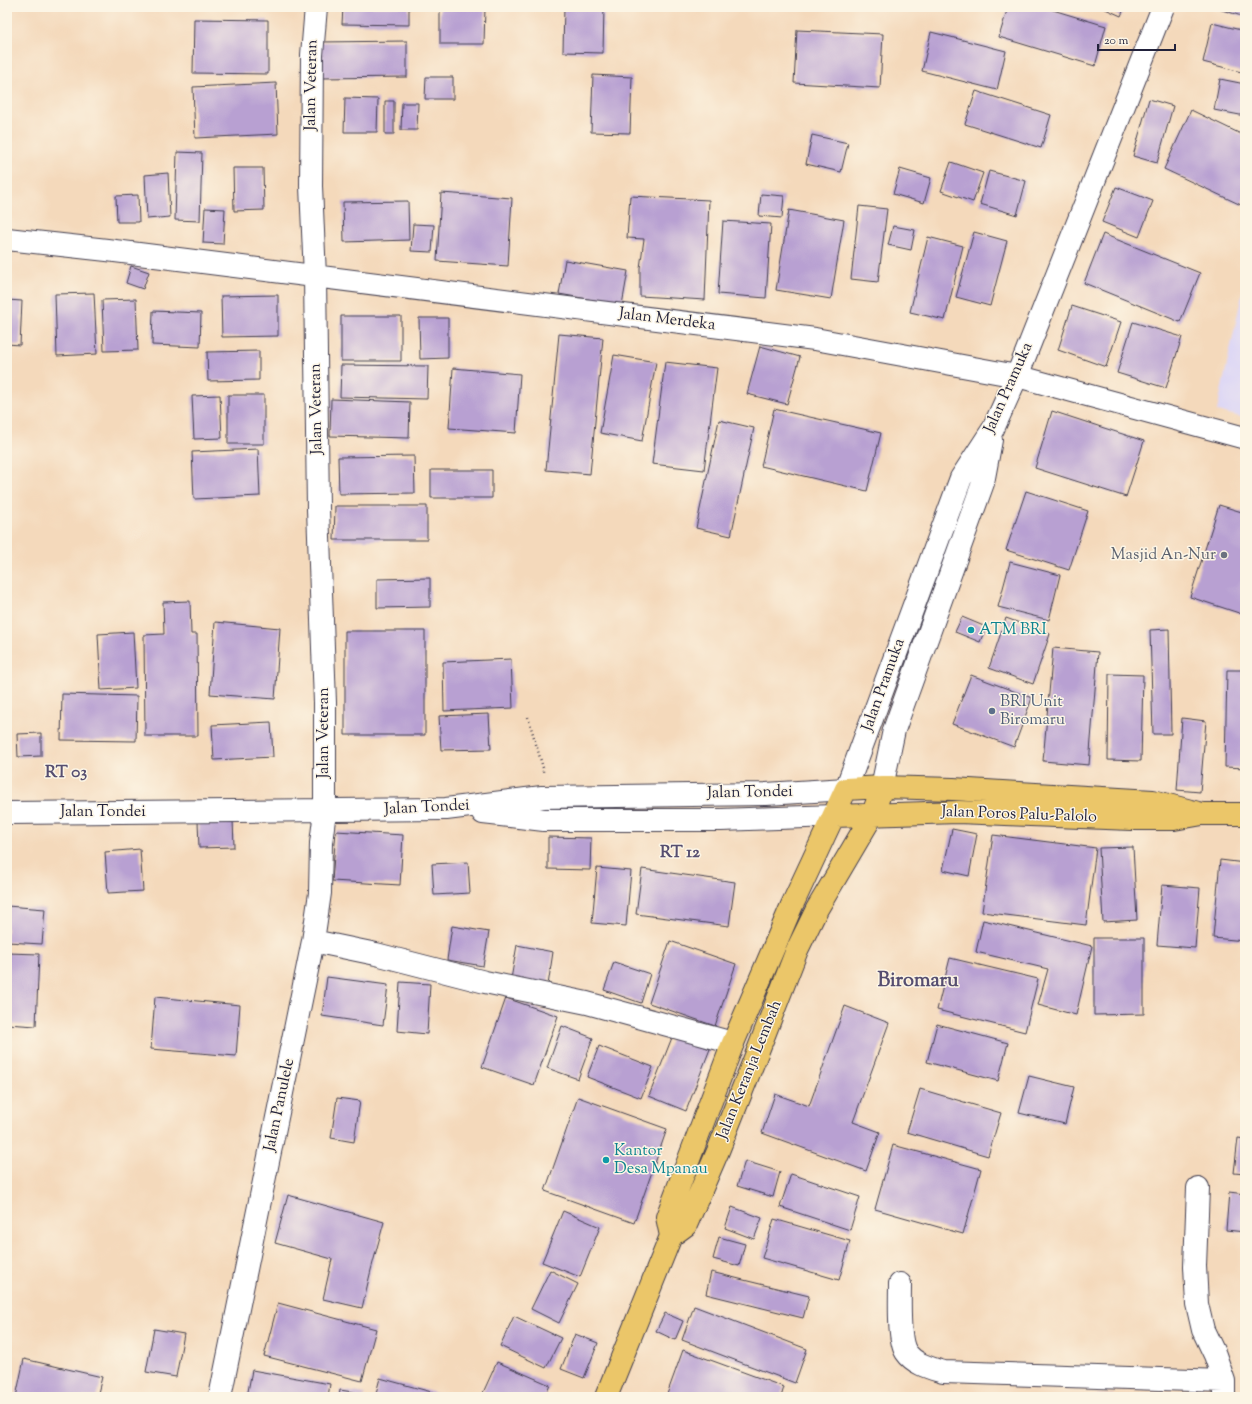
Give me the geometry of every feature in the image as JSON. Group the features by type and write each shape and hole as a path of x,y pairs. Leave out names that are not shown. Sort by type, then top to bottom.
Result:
{"main road":[{"name":"Jalan Poros Palu-Palolo","path":"846,789 882,787 953,789 1153,800 1202,814"},
{"name":"Jalan Keranja Lembah","path":"670,1236 686,1225 718,1151 803,936 817,909 873,814 882,787"},
{"path":"606,1397 670,1236 667,1217 733,1043 792,905 846,789"},
{"name":"Jalan Poros Palu-Palolo","path":"834,816 958,812 1131,819 1174,819 1202,814 1245,814"}],"street":[{"name":"Jalan Veteran","path":"316,7 312,55 311,186 315,276 318,509 325,703 325,811"},
{"name":"Jalan Pramuka","path":"846,789 961,478 993,429 1017,376 1163,7"},
{"name":"Jalan Merdeka","path":"7,239 107,250 814,339 1017,376 1245,438"},
{"path":"882,787 894,730 983,483 993,429"},
{"name":"Jalan Tondei","path":"7,813 446,810 542,797 766,794 846,789"},
{"path":"446,810 544,820 721,820 834,816"},
{"name":"Jalan Panulele","path":"220,1397 313,941 320,893 325,811"},
{"path":"313,941 376,954 485,982 588,1003 733,1043"},
{"path":"900,1284 901,1340 906,1352 918,1362 943,1372 1224,1389 1215,1355 1203,1330 1197,1304 1195,1266 1198,1188"}],"path":[{"path":"528,717 543,768 542,797"}],"shaded area":[{"path":"1245,280 1245,418 1217,411"}],"building":[{"path":"343,7 409,7 409,25 342,24"},
{"path":"440,7 485,7 484,44 440,44"},
{"path":"564,7 604,7 603,53 563,52"},
{"path":"1008,7 1043,7 1106,26 1095,66 999,37"},
{"path":"1101,7 1125,7 1121,16"},
{"path":"1212,7 1245,7 1245,17"},
{"path":"194,19 268,20 268,74 193,73"},
{"path":"1212,23 1245,31 1245,73 1203,62"},
{"path":"797,30 883,34 880,88 794,83"},
{"path":"931,32 1006,51 997,90 922,71"},
{"path":"407,41 407,77 321,78 320,42"},
{"path":"593,75 632,77 630,133 591,132"},
{"path":"426,77 453,77 453,99 425,99"},
{"path":"1220,79 1245,84 1245,116 1214,110"},
{"path":"276,83 278,134 195,138 193,87"},
{"path":"976,91 1051,115 1041,148 965,124"},
{"path":"345,98 378,99 377,132 344,132"},
{"path":"1149,99 1173,106 1157,163 1133,156"},
{"path":"385,101 394,101 394,134 385,134"},
{"path":"402,103 418,103 417,130 401,130"},
{"path":"1191,110 1245,136 1245,196 1241,205 1164,169"},
{"path":"812,135 848,143 841,172 806,164"},
{"path":"177,152 202,153 200,221 175,220"},
{"path":"951,162 983,173 973,202 941,191"},
{"path":"233,168 263,168 264,210 234,211"},
{"path":"900,169 931,178 924,203 893,194"},
{"path":"989,171 1026,181 1017,215 980,204"},
{"path":"168,173 170,217 147,219 145,175"},
{"path":"1116,187 1153,201 1139,237 1102,222"},
{"path":"441,193 512,198 508,266 437,261"},
{"path":"761,194 784,196 782,218 759,216"},
{"path":"138,195 139,222 117,222 116,196"},
{"path":"630,196 709,200 705,300 640,296 640,268 644,239 627,238"},
{"path":"408,201 409,240 344,242 343,202"},
{"path":"859,206 887,209 878,282 851,279"},
{"path":"205,208 225,209 223,244 203,243"},
{"path":"789,210 844,220 831,299 776,290"},
{"path":"723,221 771,224 766,298 718,294"},
{"path":"413,224 434,225 432,252 411,251"},
{"path":"893,226 915,230 911,250 888,245"},
{"path":"974,232 1007,241 990,306 956,297"},
{"path":"1103,234 1200,273 1180,322 1084,283"},
{"path":"928,237 963,246 945,320 910,312"},
{"path":"565,260 628,271 622,305 559,294"},
{"path":"131,266 149,272 143,289 126,283"},
{"path":"94,293 97,354 57,356 55,294"},
{"path":"278,295 278,336 222,337 221,296"},
{"path":"136,299 138,350 104,351 102,300"},
{"path":"7,300 22,301 20,345 7,344"},
{"path":"1072,306 1121,322 1106,367 1058,350"},
{"path":"153,311 201,313 200,347 152,345"},
{"path":"341,316 401,316 401,361 341,361"},
{"path":"419,318 448,318 448,358 420,359"},
{"path":"1133,322 1182,337 1166,388 1117,373"},
{"path":"559,334 603,338 590,474 546,470"},
{"path":"760,346 800,357 787,404 747,394"},
{"path":"259,351 259,380 208,381 207,352"},
{"path":"614,355 656,362 642,441 600,433"},
{"path":"665,362 717,368 704,470 652,464"},
{"path":"341,365 428,366 427,399 340,397"},
{"path":"453,368 520,374 516,433 449,428"},
{"path":"220,395 222,438 194,439 192,396"},
{"path":"228,395 264,395 264,444 228,444"},
{"path":"331,399 410,402 409,438 330,436"},
{"path":"774,409 881,433 867,491 761,466"},
{"path":"1052,411 1144,441 1126,497 1035,468"},
{"path":"719,420 754,428 731,536 696,528"},
{"path":"258,449 260,496 194,499 192,452"},
{"path":"414,456 415,493 339,494 338,457"},
{"path":"431,470 492,470 492,498 431,498"},
{"path":"1026,491 1088,511 1069,570 1006,550"},
{"name":"Masjid An-Nur","path":"1219,505 1245,513 1245,615 1190,597"},
{"path":"335,506 427,506 427,540 334,540"},
{"path":"1010,562 1060,575 1049,620 998,607"},
{"path":"430,578 430,607 377,608 377,579"},
{"path":"190,601 191,634 197,634 198,736 145,736 144,635 164,634 163,602"},
{"name":"ATM BRI","path":"962,617 986,627 980,642 955,632"},
{"path":"1006,618 1050,634 1033,684 989,668"},
{"path":"215,622 280,628 275,699 210,694"},
{"path":"1169,629 1171,734 1153,734 1150,630"},
{"path":"345,631 425,631 425,735 345,735"},
{"path":"133,632 136,688 101,690 98,634"},
{"path":"1053,648 1098,652 1089,765 1043,761"},
{"path":"511,659 513,708 444,711 443,662"},
{"path":"1227,670 1245,670 1245,768 1225,767"},
{"path":"1109,674 1143,675 1141,761 1108,760"},
{"name":"BRI Unit Biromaru","path":"971,675 1032,698 1014,747 952,724"},
{"path":"62,694 137,696 136,741 61,740"},
{"path":"489,714 491,749 441,750 439,716"},
{"path":"1182,718 1206,721 1200,792 1177,790"},
{"path":"271,722 273,757 214,760 212,725"},
{"path":"41,733 41,756 18,757 17,734"},
{"path":"233,820 234,847 199,848 198,821"},
{"path":"952,829 977,834 969,876 943,870"},
{"path":"336,831 403,835 400,885 332,881"},
{"path":"993,835 1096,848 1086,925 982,912"},
{"path":"548,837 591,838 590,870 548,869"},
{"path":"1133,847 1137,920 1103,922 1099,848"},
{"path":"140,849 143,891 108,893 105,852"},
{"path":"1220,860 1245,863 1245,941 1213,938"},
{"path":"468,862 470,893 434,895 432,864"},
{"path":"597,868 631,871 626,926 592,923"},
{"path":"642,869 735,882 729,926 636,914"},
{"path":"1162,885 1200,888 1195,948 1157,945"},
{"path":"7,906 45,909 42,944 7,942"},
{"path":"983,920 1092,946 1076,1015 1038,1005 1048,969 976,952"},
{"path":"452,926 489,932 483,966 447,960"},
{"path":"1094,938 1144,938 1144,1014 1094,1015"},
{"path":"670,941 736,964 715,1026 649,1003"},
{"path":"517,945 553,952 548,985 511,979"},
{"path":"7,953 39,954 36,1026 7,1024"},
{"path":"950,958 1038,979 1025,1032 937,1010"},
{"path":"614,962 650,974 641,1003 604,990"},
{"path":"327,977 388,985 383,1025 322,1016"},
{"path":"400,982 430,984 427,1034 397,1031"},
{"path":"155,997 240,1005 236,1056 151,1049"},
{"path":"506,998 558,1016 534,1085 482,1067"},
{"path":"845,1006 889,1023 853,1122 880,1132 866,1171 762,1133 775,1094 809,1106"},
{"path":"937,1024 1008,1043 998,1081 927,1062"},
{"path":"562,1026 593,1038 578,1079 547,1068"},
{"path":"673,1035 710,1049 686,1111 649,1096"},
{"path":"599,1046 653,1067 641,1098 587,1077"},
{"path":"1029,1076 1074,1087 1065,1124 1019,1113"},
{"path":"920,1089 1001,1113 988,1156 907,1132"},
{"name":"Kantor Desa Mpanau","path":"578,1097 667,1129 634,1223 545,1191"},
{"path":"337,1098 360,1101 354,1142 331,1138"},
{"path":"1238,1138 1245,1139 1245,1174 1234,1173"},
{"path":"893,1145 981,1169 963,1234 875,1209"},
{"path":"745,1161 780,1172 773,1197 737,1186"},
{"path":"791,1174 860,1197 850,1230 780,1207"},
{"path":"1229,1192 1245,1194 1245,1232 1226,1230"},
{"path":"288,1195 384,1222 362,1308 323,1299 332,1259 275,1243"},
{"path":"732,1207 762,1218 754,1239 725,1228"},
{"path":"563,1211 600,1227 580,1277 542,1262"},
{"path":"774,1219 850,1241 839,1280 762,1258"},
{"path":"719,1237 745,1244 739,1266 713,1259"},
{"path":"550,1270 578,1284 559,1323 531,1309"},
{"path":"711,1272 809,1296 803,1318 706,1294"},
{"path":"278,1303 376,1329 362,1381 264,1356"},
{"path":"694,1306 807,1349 795,1383 682,1340"},
{"path":"665,1313 683,1321 675,1340 656,1331"},
{"path":"514,1316 561,1338 546,1368 500,1346"},
{"path":"154,1329 184,1334 176,1377 146,1372"},
{"path":"575,1334 598,1343 584,1378 561,1369"},
{"path":"683,1350 784,1387 781,1397 666,1397"},
{"path":"24,1359 102,1377 97,1397 16,1397"},
{"path":"497,1362 550,1385 545,1397 481,1397"},
{"path":"252,1370 330,1384 328,1397 247,1397"},
{"path":"380,1378 450,1397 375,1397"},
{"path":"340,1390 365,1394 364,1397 339,1397"},
{"path":"1094,1395 1113,1396 1113,1397 1094,1397"}],"place":[{"name":"Masjid An-Nur","path":"1224,555"},
{"name":"ATM BRI","path":"971,630"},
{"name":"BRI Unit Biromaru","path":"992,711"},
{"name":"Kantor Desa Mpanau","path":"606,1160"}],"district":[{"name":"RT 03","path":"66,773"},
{"name":"RT 12","path":"680,853"},
{"name":"Biromaru","path":"918,981"}]}
